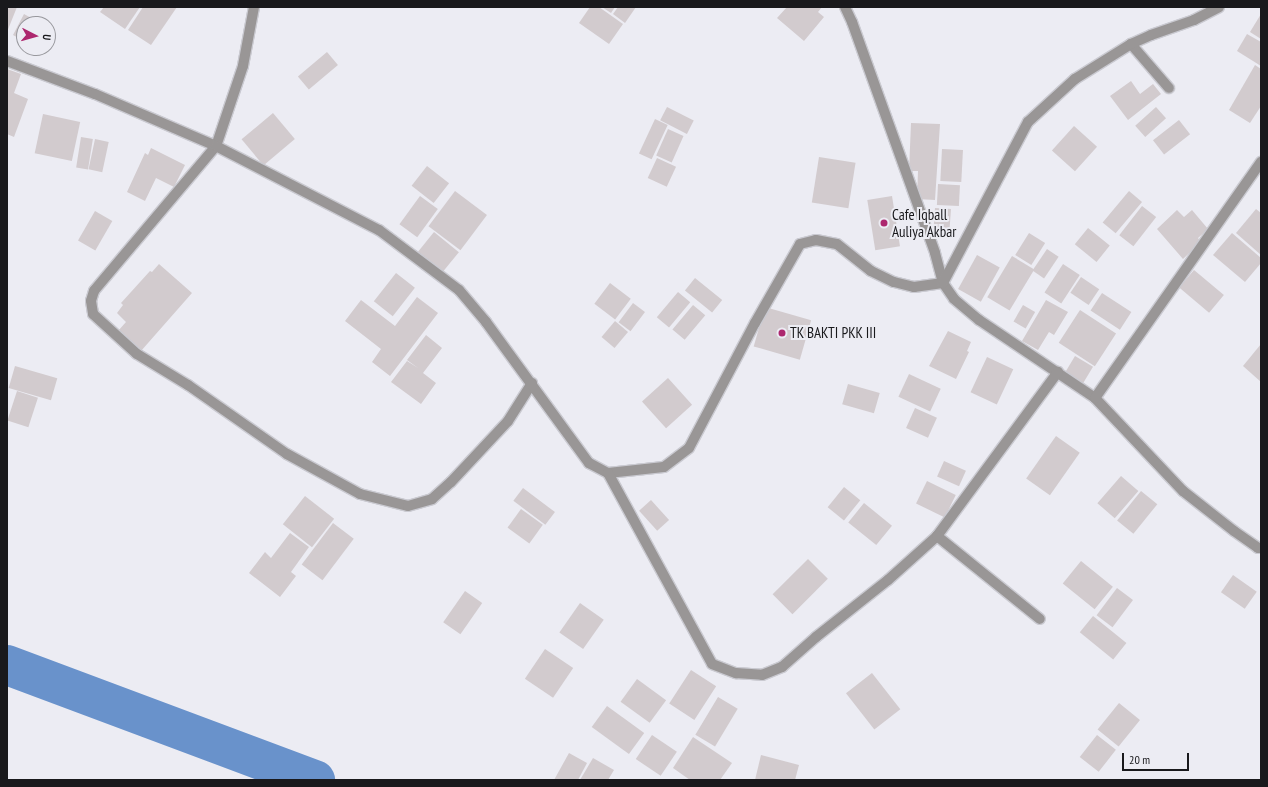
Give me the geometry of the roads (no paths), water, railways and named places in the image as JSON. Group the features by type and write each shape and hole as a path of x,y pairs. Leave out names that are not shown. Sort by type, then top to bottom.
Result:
{"street":[{"path":"254,7 243,66 216,146 94,290 90,301 93,314 137,354 188,385 287,454 360,494 408,506 432,499 452,482 508,421 532,383"},
{"path":"845,7 852,22 935,253 943,283 954,299 980,320 1095,398 1183,491 1234,531 1258,548 1261,548"},
{"path":"943,283 1028,122 1075,79 1131,44 1151,35 1194,20 1219,7"},
{"path":"1131,44 1169,88"},
{"path":"7,61 95,94 216,146 379,230 459,290 486,322 590,462 608,473 712,664 736,673 762,675 782,667 816,637 888,580 937,536 1058,372"},
{"path":"1095,398 1261,162"},
{"path":"608,473 664,467 689,448 755,323 800,244 816,240 837,244 871,270 894,282 914,287 943,283"},
{"path":"937,536 1040,619"}],"waterway":[{"path":"7,665 315,780"}],"place":[{"name":"Cafe Iqball Auliya Akbar","path":"884,223"},
{"name":"TK BAKTI PKK III","path":"782,333"}]}
